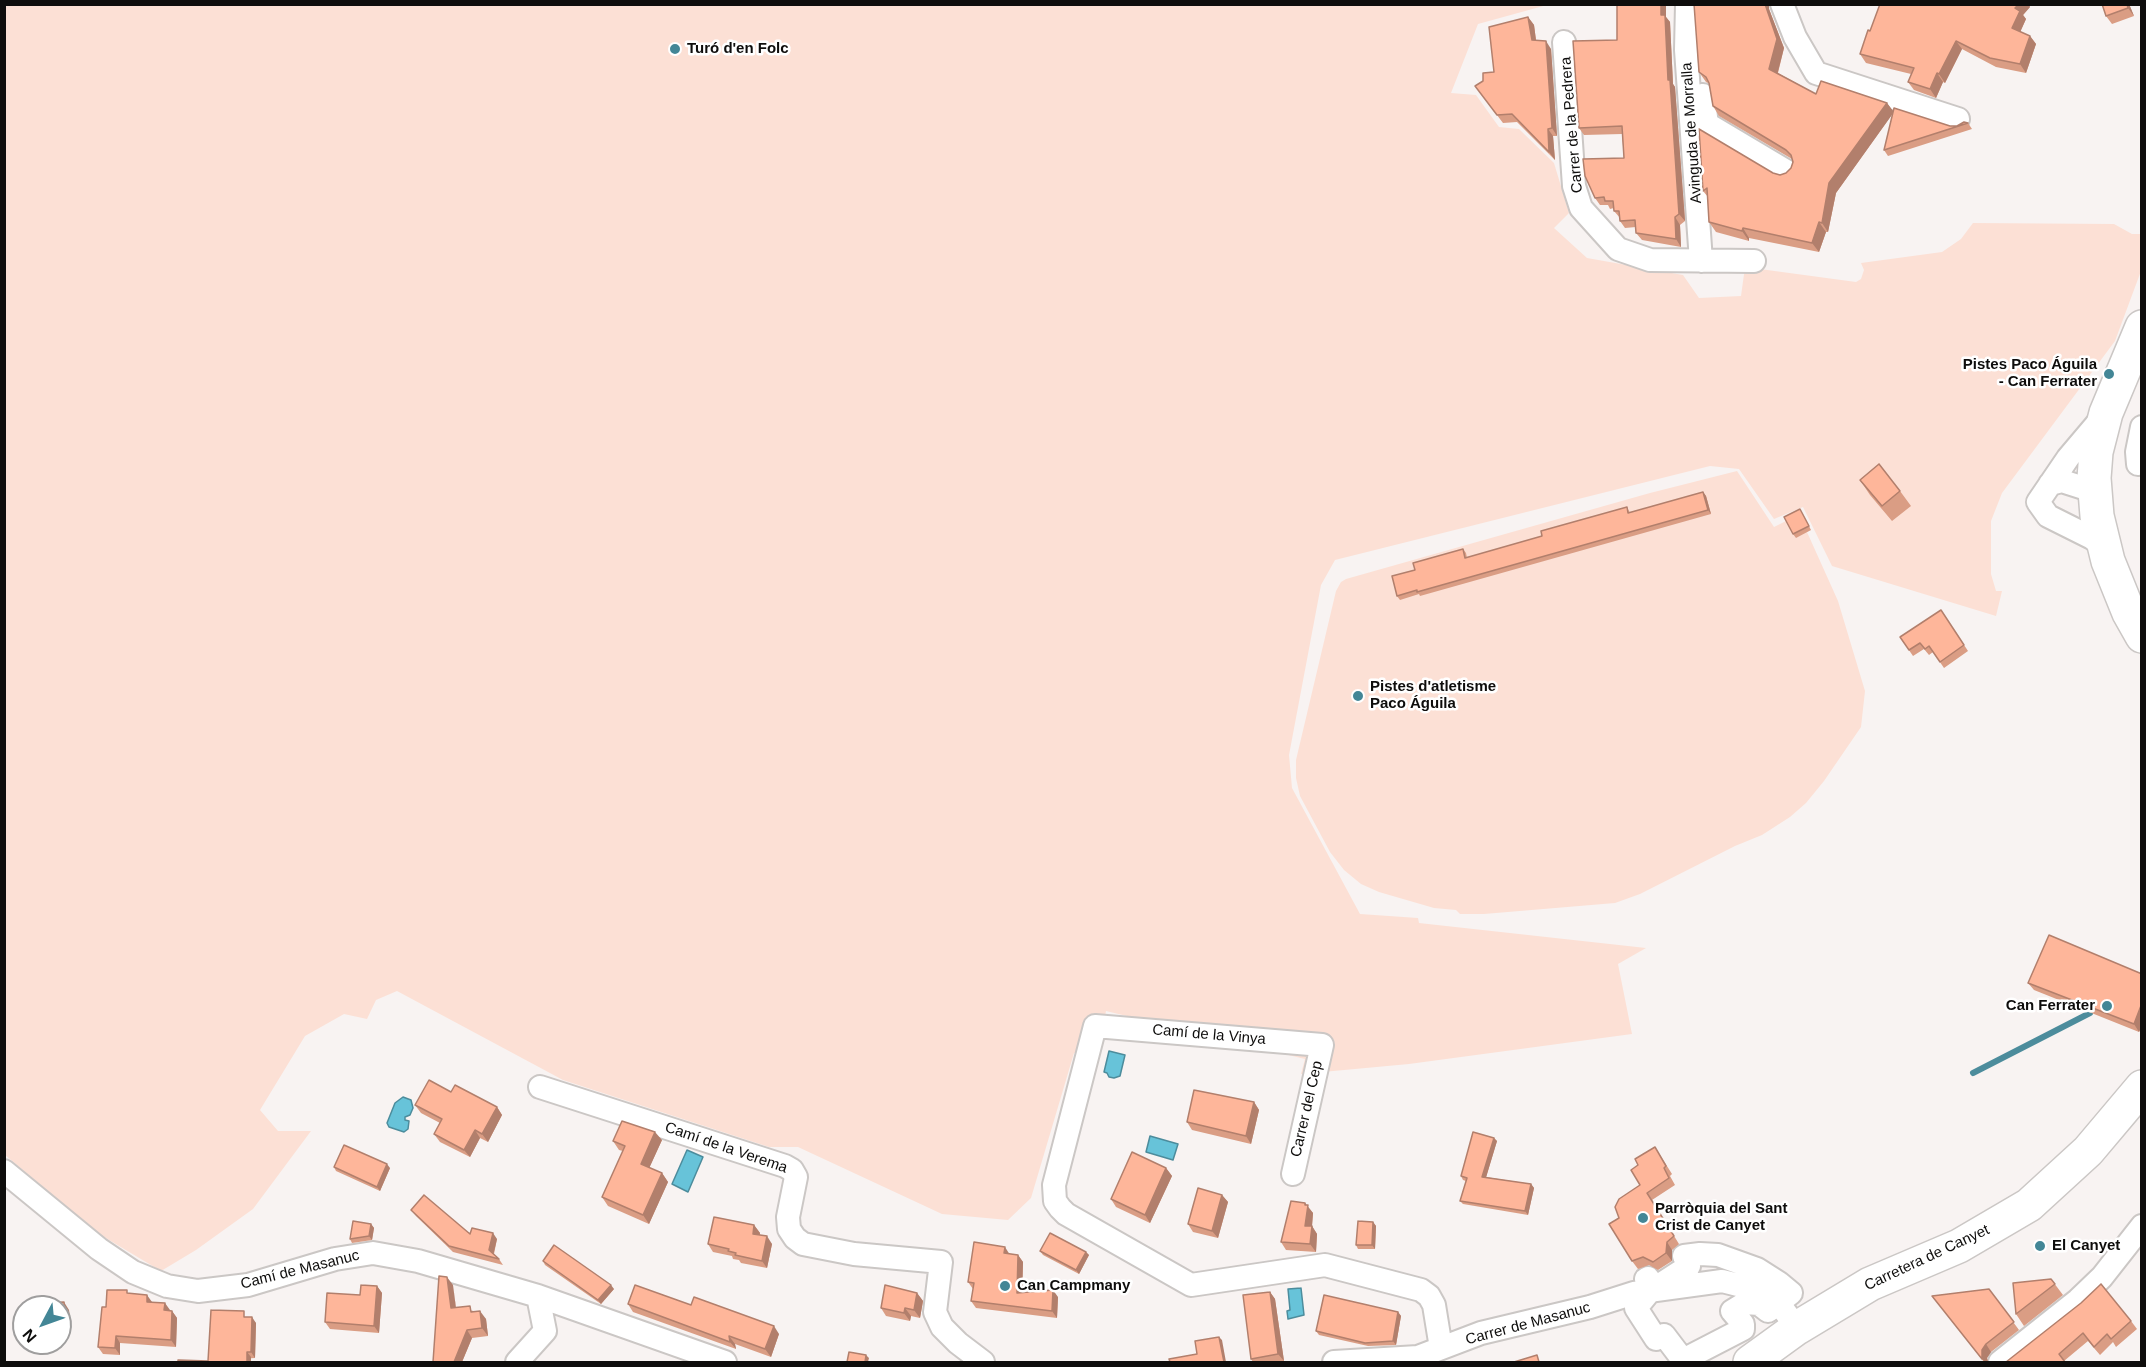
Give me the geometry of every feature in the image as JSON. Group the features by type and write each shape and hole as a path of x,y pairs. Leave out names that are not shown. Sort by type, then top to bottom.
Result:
{"street":[{"name":"Avinguda de Morralla","path":"1687,4 1686,50 1701,261"},
{"path":"1782,4 1795,37 1816,73 1958,119"},
{"name":"Carrer de la Pedrera","path":"1564,42 1574,186 1581,208 1618,249 1650,260 1701,261"},
{"path":"1686,50 1699,68 1707,124 1786,171"},
{"path":"1701,261 1754,261"},
{"path":"2140,602 2120,537 2114,468 2142,327"},
{"path":"2062,522 2090,511 2105,485 2112,438 2124,421 2142,378"},
{"path":"2124,421 2137,452 2138,464 2142,462"},
{"path":"2105,548 2092,538 2048,516 2038,502 2068,458 2124,421"},
{"path":"2050,484 2062,481 2087,489 2103,505 2112,547 2130,592 2140,602"},
{"path":"2096,498 2097,516 2105,548 2129,613 2142,636"},
{"name":"Camí de la Vinya","path":"1322,1045 1095,1026 1054,1185 1055,1201 1066,1214 1191,1284 1325,1264 1421,1290 1429,1296 1434,1305 1441,1348"},
{"name":"Carrer del Cep","path":"1293,1174 1322,1045"},
{"name":"Camí de la Verema","path":"540,1087 786,1166 796,1177 788,1217 789,1229 803,1244 854,1254 941,1262 935,1312 942,1327 983,1362"},
{"name":"Carretera de Canyet","path":"1784,1362 1878,1297 1953,1263 1976,1257 2024,1232 2075,1190 2134,1109 2142,1087"},
{"name":"Carretera de Canyet","path":"1750,1362 1787,1316 1959,1246 2029,1205 2134,1109"},
{"name":"Camí de Masanuc","path":"4,1171 99,1249 133,1272 167,1286 198,1291 248,1284 335,1259 373,1253 418,1261 538,1296 725,1362"},
{"path":"2000,1362 2102,1277 2142,1226"},
{"name":"Carrer de Masanuc","path":"1334,1362 1418,1357 1481,1334 1650,1290 1722,1281 1750,1288 1787,1316"},
{"path":"1650,1290 1636,1308 1656,1339 1664,1335 1683,1360 1743,1329 1743,1324 1732,1311 1745,1303 1759,1304 1768,1311 1787,1316 1809,1331 1866,1298 1878,1297"},
{"path":"517,1362 546,1331 538,1296"},
{"path":"1767,1362 1783,1351 1787,1316"}],"shaded area":[{"path":"5,5 1547,5 1478,24 1451,93 1476,95 1499,127 1519,129 1554,163 1569,213 1554,228 1587,258 1683,275 1699,298 1741,296 1745,267 1856,282 1861,279 1864,270 1861,263 1942,252 1961,239 1973,223 2114,224 2132,234 2141,234 2141,271 2115,341 2002,493 1991,521 1991,574 1996,591 2002,591 1996,616 1832,566 1803,507 1774,519 1739,469 1710,466 1335,560 1321,585 1289,755 1292,788 1360,914 1418,918 1419,923 1646,948 1618,964 1632,1034 1409,1064 1301,1074 1305,1059 1106,1011 1097,1057 1074,1053 1031,1198 1008,1220 942,1214 798,1147 769,1147 563,1080 397,991 376,1000 367,1019 344,1014 305,1036 260,1110 278,1131 311,1131 253,1209 196,1250 161,1271 99,1234 5,1155"},
{"path":"1737,471 1774,527 1802,513 1811,530 1807,532 1838,601 1865,691 1861,727 1806,803 1790,817 1762,835 1735,846 1640,894 1615,903 1460,914 1456,910 1434,908 1379,892 1361,884 1344,870 1330,852 1300,796 1296,778 1296,760 1336,591 1341,582 1650,493"}],"water":[{"path":"1109,1051 1125,1055 1120,1076 1114,1078 1104,1072"},
{"path":"403,1097 411,1100 413,1108 410,1115 405,1117 405,1120 409,1121 408,1129 404,1132 389,1127 387,1123 395,1103"},
{"path":"1150,1136 1178,1144 1173,1160 1146,1152"},
{"path":"687,1150 703,1157 688,1192 672,1184"},
{"path":"1301,1288 1304,1315 1288,1319 1287,1311 1290,1310 1288,1289"}],"building":[{"path":"1617,4 1661,4 1661,15 1665,15 1679,214 1675,217 1676,239 1636,233 1635,220 1620,221 1619,211 1614,211 1613,201 1605,201 1604,197 1595,198 1585,176 1583,159 1624,158 1622,126 1579,128 1573,41 1617,40"},
{"path":"1694,4 1765,4 1777,39 1769,69 1816,94 1821,81 1887,103 1829,183 1822,223 1819,222 1812,243 1743,228 1742,231 1709,222 1707,188 1703,191 1699,129 1773,173 1780,175 1786,173 1793,162 1786,150 1713,106 1709,83 1706,77 1699,72"},
{"path":"1880,4 2019,4 2015,8 2020,11 2012,28 2030,36 2020,64 1990,58 1956,41 1930,89 1908,82 1914,68 1860,54"},
{"path":"2102,4 2127,4 2128,8 2106,16"},
{"path":"1528,17 1532,40 1546,41 1552,128 1548,129 1549,152 1512,114 1497,115 1475,86 1483,81 1483,73 1494,72 1489,27"},
{"path":"1894,108 1950,126 1968,123 1884,150"},
{"path":"1879,464 1900,491 1882,506 1860,480"},
{"path":"1703,492 1708,510 1397,596 1392,576 1415,570 1413,563 1463,549 1465,558 1542,536 1541,531 1627,507 1628,513"},
{"path":"1800,509 1809,526 1793,534 1784,517"},
{"path":"1941,610 1964,645 1940,662 1929,646 1925,649 1920,643 1909,650 1900,637"},
{"name":"Can Ferrater","path":"2049,935 2142,974 2142,1003 2134,1024 2028,983"},
{"path":"429,1080 451,1092 455,1085 497,1107 482,1134 475,1130 464,1150 434,1134 442,1119 415,1105"},
{"path":"1194,1090 1254,1102 1246,1136 1187,1122"},
{"path":"622,1121 655,1132 641,1164 662,1173 643,1215 602,1197 625,1146 613,1141"},
{"path":"1473,1132 1494,1138 1482,1177 1531,1184 1525,1211 1460,1201 1467,1178 1461,1176"},
{"path":"344,1145 387,1164 377,1187 334,1167"},
{"name":"Parròquia del Sant Crist de Canyet","path":"1655,1147 1666,1166 1664,1168 1669,1178 1647,1193 1674,1236 1667,1242 1666,1253 1653,1262 1643,1257 1632,1261 1609,1224 1619,1218 1615,1207 1619,1199 1640,1185 1631,1170 1638,1165 1635,1159"},
{"path":"1132,1152 1166,1168 1145,1215 1111,1199"},
{"path":"1198,1188 1222,1195 1212,1231 1188,1224"},
{"path":"424,1195 470,1234 472,1228 493,1233 489,1250 499,1259 449,1246 411,1210"},
{"path":"1291,1201 1308,1205 1305,1226 1312,1226 1310,1244 1281,1242"},
{"path":"714,1217 754,1225 753,1234 767,1236 762,1261 735,1255 736,1253 728,1251 729,1249 708,1244"},
{"path":"353,1221 371,1224 369,1236 350,1239"},
{"path":"1358,1221 1373,1222 1372,1245 1356,1245"},
{"path":"1050,1233 1086,1252 1076,1270 1040,1251"},
{"path":"974,1242 1005,1247 1004,1253 1018,1255 1017,1293 1053,1290 1052,1311 971,1301 974,1283 968,1282"},
{"path":"554,1245 611,1285 598,1300 543,1261"},
{"path":"439,1276 447,1277 451,1308 470,1306 471,1312 480,1311 482,1328 467,1330 454,1362 433,1362"},
{"path":"2051,1279 2055,1284 2016,1314 2013,1283"},
{"path":"2101,1284 2131,1321 2111,1339 2107,1334 2094,1347 2083,1333 2059,1354 2065,1362 2006,1362 2081,1303"},
{"path":"361,1285 377,1286 374,1326 325,1322 327,1293 360,1295"},
{"path":"635,1285 691,1305 694,1297 774,1326 765,1349 729,1336 730,1342 628,1304"},
{"path":"885,1285 917,1293 914,1310 905,1308 904,1313 881,1308"},
{"path":"1989,1289 2014,1322 1986,1344 1982,1350 1982,1359 1932,1296"},
{"path":"107,1290 127,1290 127,1293 147,1295 147,1302 165,1303 164,1310 172,1311 171,1340 116,1336 115,1348 98,1347 102,1307 106,1307"},
{"path":"1270,1292 1278,1354 1251,1359 1243,1295"},
{"path":"1324,1295 1398,1312 1393,1341 1365,1343 1316,1331"},
{"path":"211,1310 244,1311 244,1317 252,1317 251,1352 247,1352 247,1362 178,1362 178,1360 208,1361"},
{"path":"1219,1337 1224,1362 1170,1362 1169,1359 1197,1354 1195,1341"},
{"path":"849,1352 866,1355 865,1362 847,1362"},
{"path":"1537,1355 1539,1362 1514,1362"}],"waterway":[{"path":"1973,1073 2090,1013"}],"place":[{"name":"Turó d'en Folc","path":"675,49"},
{"name":"Pistes Paco Águila - Can Ferrater","path":"2109,374"},
{"name":"Pistes d'atletisme Paco Águila","path":"1358,696"},
{"name":"Can Ferrater","path":"2107,1006"},
{"name":"Parròquia del Sant Crist de Canyet","path":"1643,1218"},
{"name":"El Canyet","path":"2040,1246"},
{"name":"Can Campmany","path":"1005,1286"}]}
